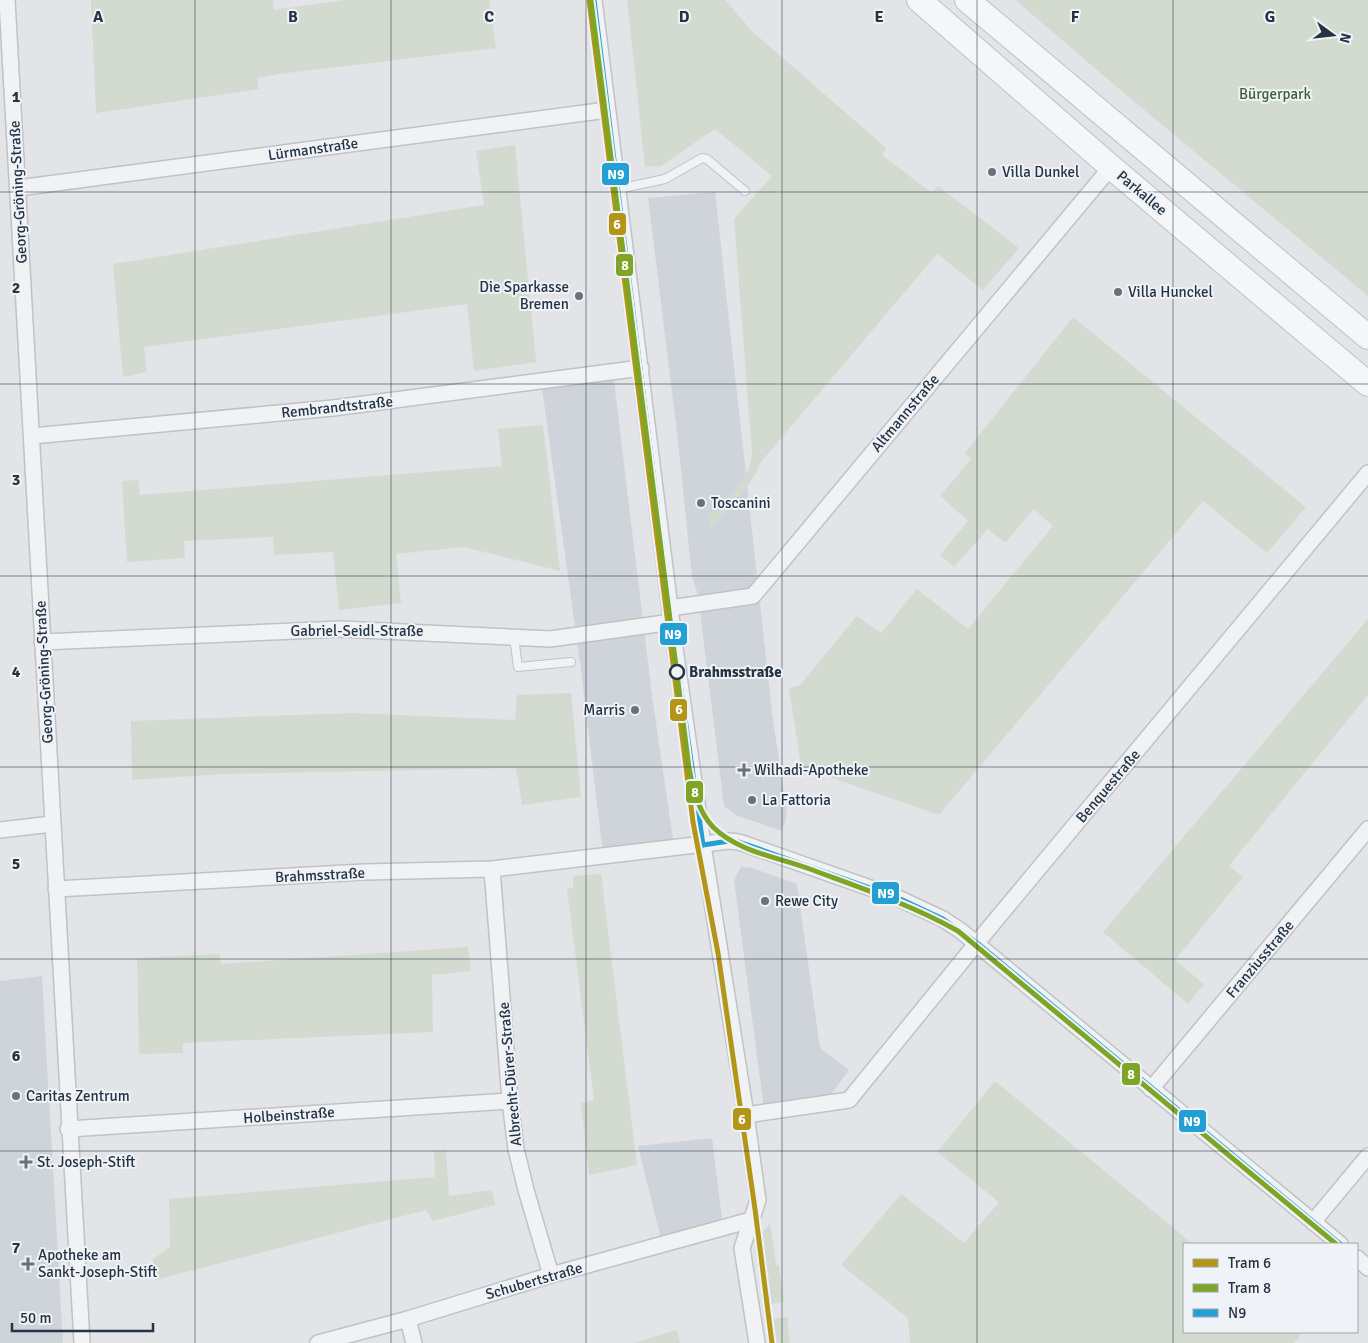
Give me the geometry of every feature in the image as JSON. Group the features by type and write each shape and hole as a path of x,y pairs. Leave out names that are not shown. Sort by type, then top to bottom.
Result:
{"main road":[{"name":"Parkallee","path":"919,0 1111,167 1368,384"},
{"path":"967,0 1368,336"}],"street":[{"name":"Georg-Gröning-Straße","path":"7,0 68,1129 82,1343"},
{"path":"594,0 671,615 703,845 758,1200 742,1248 757,1343"},
{"name":"Lürmanstraße","path":"18,188 607,110"},
{"name":"Altmannstraße","path":"671,615 753,596 1111,167"},
{"name":"Rembrandtstraße","path":"32,436 333,408 641,368"},
{"name":"Benquestraße","path":"746,1115 849,1100 977,943 1368,473"},
{"name":"Gabriel-Seidl-Straße","path":"42,642 341,628 550,639 671,615"},
{"path":"0,830 52,824"},
{"name":"Franziusstraße","path":"1151,1089 1368,829"},
{"name":"Brahmsstraße","path":"56,889 364,872 492,869 729,841 739,842 896,897 943,919 977,943 1339,1243"},
{"name":"Albrecht-Dürer-Straße","path":"492,869 510,1101 516,1149 551,1275"},
{"name":"Holbeinstraße","path":"68,1129 510,1101"},
{"path":"1313,1222 1368,1156"},
{"name":"Schubertstraße","path":"318,1343 408,1319 551,1275 750,1220"},
{"path":"1358,1259 1368,1268"},
{"path":"408,1319 414,1343"}],"lane":[{"path":"618,189 665,179 702,158 706,159 745,191"},
{"path":"514,637 518,667 571,662"}],"shaded area":[{"path":"715,192 772,713 787,815 782,831 738,816 724,806 698,595 692,577 677,432 648,198"},
{"path":"613,373 652,696 674,846 603,854 581,670 541,381"},
{"path":"741,867 752,868 797,884 820,1048 849,1070 827,1100 764,1109 734,880"},
{"name":"St. Joseph-Stift","path":"42,976 63,1343 0,1343 0,981"},
{"path":"712,1138 723,1227 662,1243 638,1146"}],"green space":[{"path":"91,0 273,0 274,10 344,0 489,0 496,48 279,74 257,78 259,89 96,113"},
{"path":"627,0 725,0 752,31 886,148 882,155 932,193 938,186 1019,248 983,290 937,254 761,462 746,488 710,530 708,513 725,510 731,495 749,469 752,454 734,219 772,176 715,129 661,166 645,167"},
{"name":"Bürgerpark","path":"1015,0 1368,0 1368,296 1124,93"},
{"path":"515,145 536,362 474,371 467,304 144,347 147,372 123,377 113,264 484,205 476,151"},
{"path":"1073,317 1306,507 1267,553 1203,501 939,815 801,767 789,688 800,685 857,616 881,633 917,589 968,629 1053,526 1034,509 1005,543 988,529 954,567 940,555 968,521 940,496 971,459 965,453"},
{"path":"543,425 560,571 464,547 396,554 401,603 339,610 333,552 274,555 273,537 184,541 185,558 127,562 122,481 138,480 140,495 502,466 498,429"},
{"path":"1368,619 1368,695 1229,866 1243,877 1175,960 1204,984 1188,1004 1103,932"},
{"path":"571,693 581,797 522,805 516,768 224,774 132,780 131,721 351,713 515,720 517,695"},
{"path":"601,874 637,1165 589,1175 581,1103 594,1100 567,889 573,888 573,876"},
{"path":"468,947 471,971 432,975 433,1032 183,1043 183,1053 139,1054 137,958 219,954 221,964"},
{"path":"995,1081 1192,1243 1183,1243 1183,1333 1298,1333 1301,1335 1294,1343 910,1343 908,1318 841,1265 901,1194 964,1243 999,1202 937,1152"},
{"path":"446,1150 449,1196 492,1190 495,1205 433,1221 426,1210 155,1280 153,1259 170,1247 169,1199 435,1177 434,1151"},
{"path":"770,1223 784,1302 763,1305 754,1242"},
{"path":"787,1317 790,1343 768,1343 765,1320"},
{"path":"677,1330 680,1343 633,1343"}],"tram line":[{"name":"6","path":"589,0 693,822 718,953 755,1209 772,1343"},
{"name":"8","path":"591,1 689,768 694,792 703,814 713,827 733,842 745,848 807,868 884,897 921,912 958,931 1335,1243"}],"transit line":[{"name":"N9","path":"594,0 675,648 703,845"},
{"name":"N9","path":"703,845 729,841 739,842 896,897 943,919 977,943 1339,1243"}],"place":[{"name":"Villa Dunkel","path":"992,172"},
{"name":"Villa Hunckel","path":"1118,292"},
{"name":"Die Sparkasse Bremen","path":"579,296"},
{"name":"Toscanini","path":"701,503"},
{"name":"Brahmsstraße","path":"677,672"},
{"name":"Marris","path":"635,710"},
{"name":"Wilhadi-Apotheke","path":"744,770"},
{"name":"La Fattoria","path":"752,800"},
{"name":"Rewe City","path":"765,901"},
{"name":"Caritas Zentrum","path":"16,1096"},
{"name":"St. Joseph-Stift","path":"26,1162"},
{"name":"Apotheke am Sankt-Joseph-Stift","path":"28,1264"}]}
